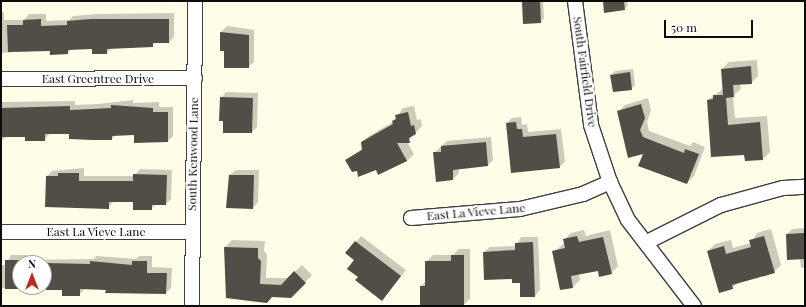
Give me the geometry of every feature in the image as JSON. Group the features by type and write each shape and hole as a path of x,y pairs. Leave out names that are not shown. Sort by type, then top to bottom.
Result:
{"street":[{"name":"South Kenwood Lane","path":"192,306 194,1"},
{"name":"South Fairfield Drive","path":"575,1 591,125 610,182 628,220 647,242 694,306"},
{"name":"East Greentree Drive","path":"1,79 194,78"},
{"name":"East La Vieve Lane","path":"411,218 520,209 583,194 610,182"},
{"path":"647,242 721,205 783,188 805,186"},
{"name":"East La Vieve Lane","path":"1,232 192,232"}],"building":[{"path":"540,1 541,23 523,24 522,2"},
{"path":"603,1 624,1 625,10 604,13"},
{"path":"41,19 41,26 67,25 67,21 91,19 169,19 169,43 153,43 153,47 107,49 107,54 92,54 92,49 68,50 68,54 50,55 50,51 8,52 7,25 23,25 23,20"},
{"path":"220,32 249,35 249,68 224,68 224,51 220,51"},
{"path":"751,66 752,84 733,85 734,97 726,98 728,125 760,122 763,160 745,161 744,155 711,157 707,100 713,99 713,95 723,95 721,69"},
{"path":"630,72 632,90 613,92 610,75"},
{"path":"220,97 253,98 252,133 223,133 223,121 219,121"},
{"path":"641,104 645,118 640,130 643,137 684,153 685,149 699,154 687,184 638,166 643,154 628,158 617,111"},
{"path":"111,105 153,108 153,112 168,112 168,142 134,143 134,135 112,136 112,140 69,139 69,134 45,134 45,141 25,141 25,137 1,137 1,108 70,106 70,110 111,108"},
{"path":"408,112 411,126 414,125 416,134 409,138 410,143 397,143 407,161 378,175 376,170 358,177 357,171 352,172 345,160 362,150 361,142 393,124 392,121 396,119 395,115"},
{"path":"516,122 517,129 522,129 523,137 556,134 560,168 511,173 506,123"},
{"path":"486,142 488,166 453,170 453,180 436,182 433,152 441,152 441,146"},
{"path":"58,173 79,173 79,181 133,181 133,174 167,175 166,205 152,205 152,210 133,210 133,202 109,202 109,209 45,207 46,176 58,176"},
{"path":"229,175 254,175 253,209 226,208"},
{"path":"805,233 805,259 787,260 786,234"},
{"path":"577,236 579,242 603,237 612,274 599,277 598,271 571,276 573,288 560,290 552,251 565,248 563,239"},
{"path":"764,236 775,273 732,285 733,289 719,293 707,251 724,246 726,254 751,247 749,240"},
{"path":"355,241 401,276 382,301 355,280 358,277 347,269 354,260 345,253"},
{"path":"533,242 535,297 520,297 520,283 512,283 512,279 484,280 483,252 515,250 515,243"},
{"path":"224,247 258,248 258,258 261,261 260,284 281,285 294,271 306,283 291,298 272,297 267,303 226,298"},
{"path":"451,255 464,255 464,306 420,306 420,286 425,286 425,261 451,261"},
{"path":"5,260 12,260 12,289 5,289"},
{"path":"90,261 132,265 132,261 147,261 147,273 167,273 166,294 105,293 106,290 80,289 80,296 62,296 62,290 52,290 52,263 90,264"}]}
